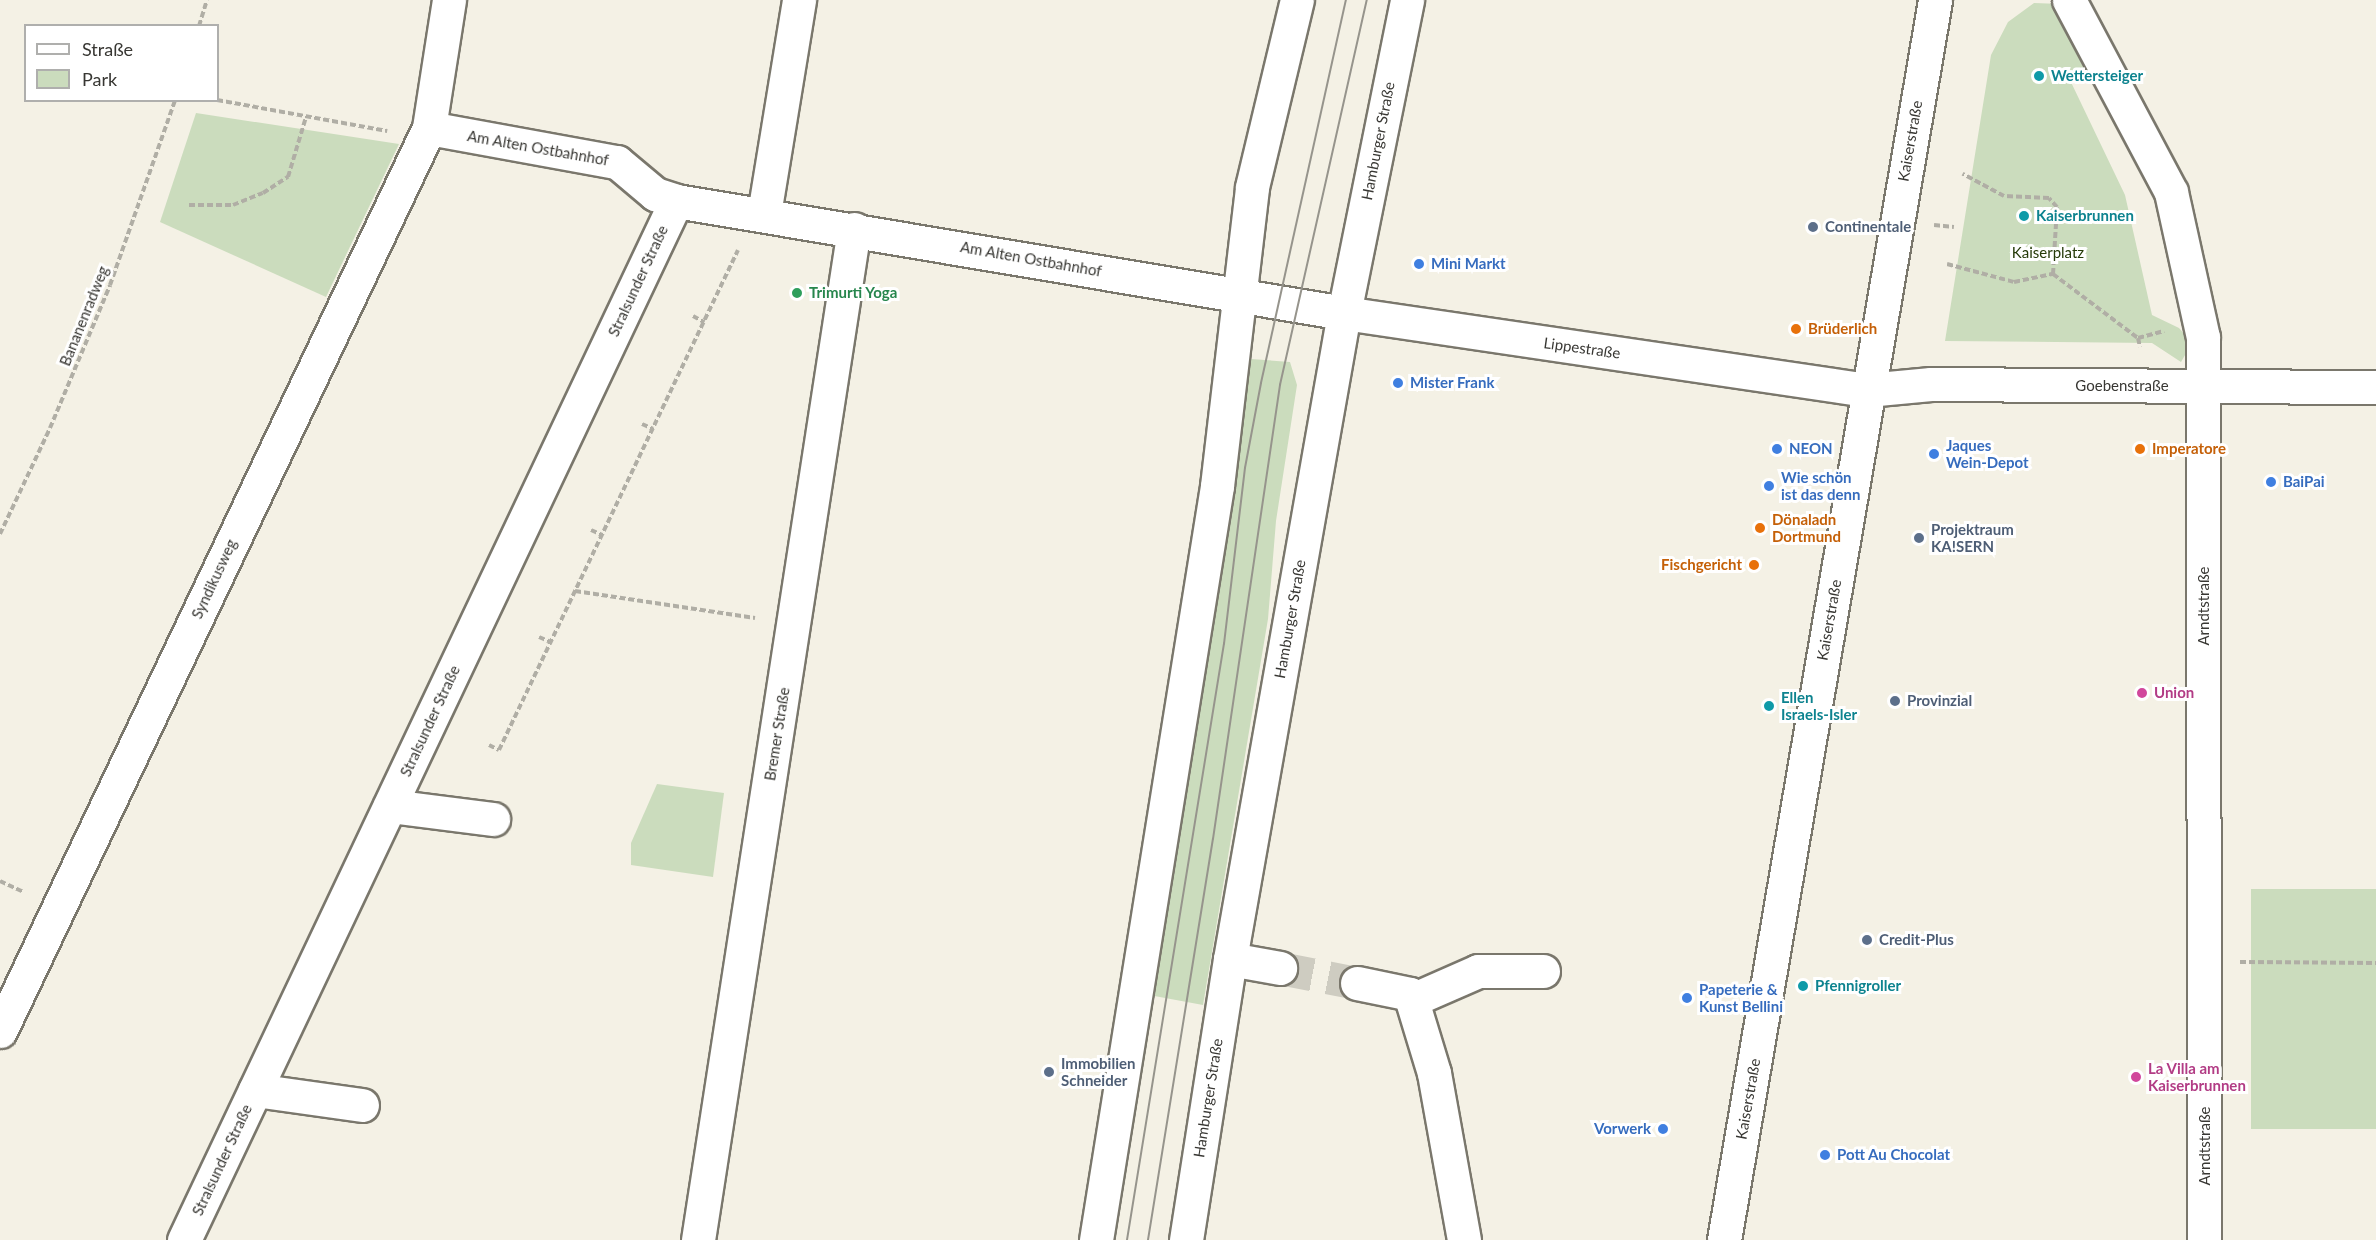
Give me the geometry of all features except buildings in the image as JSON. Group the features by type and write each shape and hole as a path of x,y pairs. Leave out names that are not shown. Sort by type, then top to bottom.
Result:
{"street":[{"path":"429,128 449,0"},
{"path":"764,214 799,0"},
{"path":"1096,1240 1217,486 1237,295 1252,187 1297,0"},
{"name":"Hamburger Straße","path":"1186,1240 1230,959 1344,313 1407,0"},
{"name":"Kaiserstraße","path":"1724,1240 1935,0"},
{"name":"Arndtstraße","path":"2069,0 2171,192 2203,337 2206,962 2204,1240"},
{"name":"Am Alten Ostbahnhof","path":"429,128 617,162 655,194 676,201 1297,305"},
{"name":"Syndikusweg","path":"0,1031 429,128"},
{"name":"Stralsunder Straße","path":"184,1240 676,201"},
{"name":"Bremer Straße","path":"698,1240 854,229"},
{"name":"Lippestraße","path":"1297,305 1868,390"},
{"name":"Goebenstraße","path":"1868,390 1931,384 2376,387"},
{"path":"390,806 493,819"},
{"path":"1230,959 1280,968"},
{"path":"1412,1000 1478,971 1543,971"},
{"path":"1357,983 1410,994 1434,1073 1464,1240"},
{"path":"255,1090 362,1105"}],"path":[{"path":"200,24 207,0"},
{"path":"219,100 394,133"},
{"name":"Bananenradweg","path":"0,534 50,428 110,285 174,102"},
{"path":"189,205 233,205 263,193 288,177 306,117"},
{"path":"1963,174 2004,196 2049,198 2057,207 2053,274"},
{"path":"489,745 499,750 741,244"},
{"path":"1947,264 2014,282 2053,274 2138,338 2143,356"},
{"path":"693,316 704,322"},
{"path":"642,424 653,429"},
{"path":"591,530 602,535"},
{"path":"575,591 794,624"},
{"path":"539,637 551,642"},
{"path":"2206,962 2376,963"}],"green space":[{"name":"Kaiserplatz","path":"2034,3 2061,4 2096,64 2069,78 2125,195 2152,315 2179,328 2192,343 2181,362 2152,343 1945,341 1991,55 2008,22"},
{"path":"196,113 399,144 326,297 160,222"},
{"path":"1251,359 1290,362 1297,385 1276,521 1268,619 1203,1005 1149,995 1245,365"},
{"path":"657,784 724,793 713,877 631,865 631,843"},
{"path":"2251,889 2376,889 2376,1129 2251,1129"}],"tunnel":[{"path":"1280,968 1357,983"}],"tram line":[{"path":"1127,1240 1224,644 1245,468 1261,383 1346,0"},
{"path":"1148,1240 1213,839 1280,385 1367,0"}],"place":[{"name":"Wettersteiger","path":"2039,76"},
{"name":"Kaiserbrunnen","path":"2024,216"},
{"name":"Continentale","path":"1813,227"},
{"name":"Mini Markt","path":"1419,264"},
{"name":"Trimurti Yoga","path":"797,293"},
{"name":"Brüderlich","path":"1796,329"},
{"name":"Mister Frank","path":"1398,383"},
{"name":"NEON","path":"1777,449"},
{"name":"Imperatore","path":"2140,449"},
{"name":"Jaques Wein-Depot","path":"1934,454"},
{"name":"BaiPai","path":"2271,482"},
{"name":"Wie schön ist das denn","path":"1769,486"},
{"name":"Dönaladn Dortmund","path":"1760,528"},
{"name":"Projektraum KA!SERN","path":"1919,538"},
{"name":"Fischgericht","path":"1754,565"},
{"name":"Union","path":"2142,693"},
{"name":"Provinzial","path":"1895,701"},
{"name":"Ellen Israels-Isler","path":"1769,706"},
{"name":"Credit-Plus","path":"1867,940"},
{"name":"Pfennigroller","path":"1803,986"},
{"name":"Papeterie & Kunst Bellini","path":"1687,998"},
{"name":"Immobilien Schneider","path":"1049,1072"},
{"name":"La Villa am Kaiserbrunnen","path":"2136,1077"},
{"name":"Vorwerk","path":"1663,1129"},
{"name":"Pott Au Chocolat","path":"1825,1155"}]}
